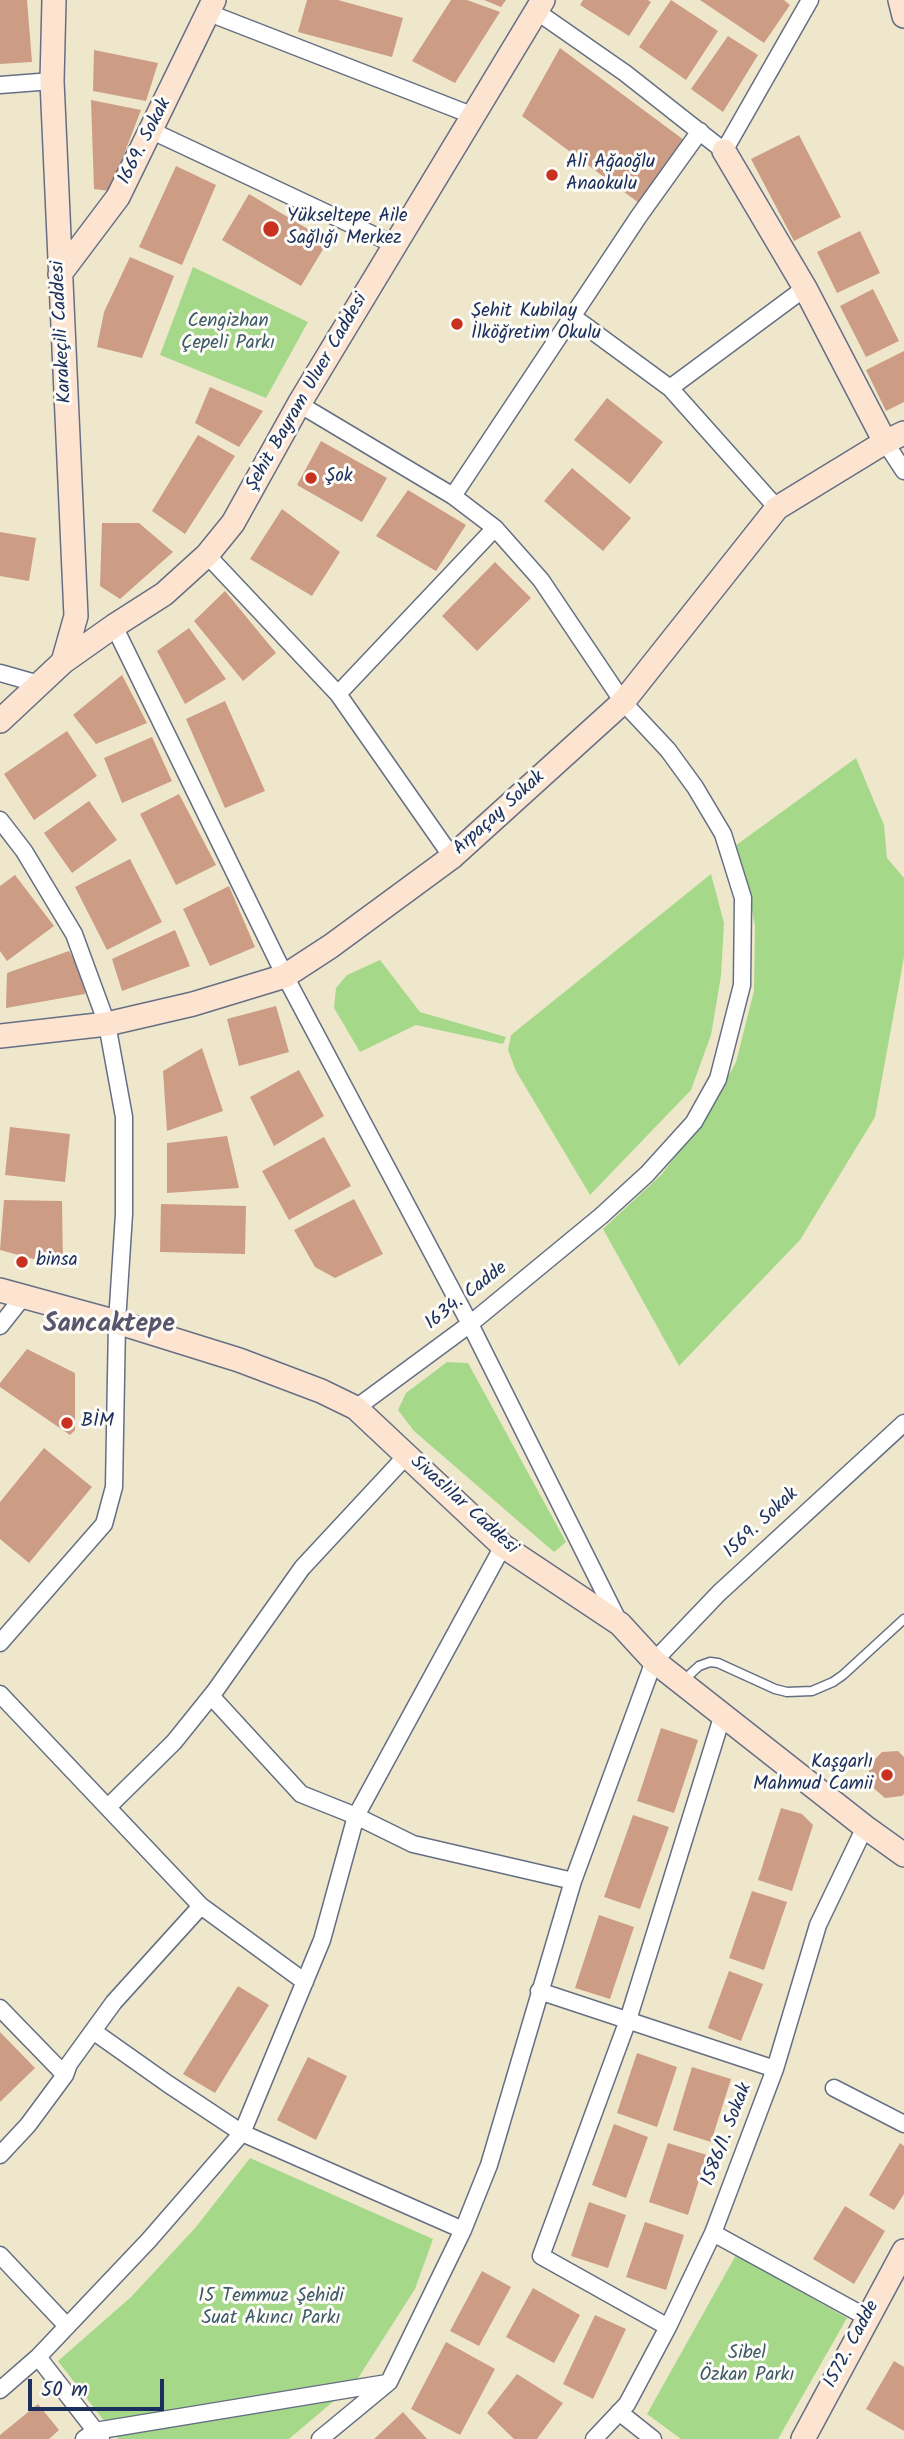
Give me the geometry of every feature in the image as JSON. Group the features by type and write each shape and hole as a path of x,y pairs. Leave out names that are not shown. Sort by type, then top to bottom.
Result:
{"main road":[{"name":"Karakeçili Caddesi","path":"54,0 52,81 76,615 63,662"},
{"path":"900,0 904,16"},
{"name":"1669. Sokak","path":"60,274 118,197 212,6"},
{"name":"Şehit Bayram Uluer Caddesi","path":"0,721 63,662 164,594 207,555 233,523 299,404 540,6"},
{"path":"724,151 895,437"},
{"name":"Arpaçay Sokak","path":"0,1036 107,1024 193,1004 285,976 331,946 452,857 623,702 777,508 895,437"},
{"name":"Sivaslılar Caddesi","path":"0,1290 117,1322 239,1360 321,1391 356,1408 503,1546 620,1624 654,1661 864,1827 904,1855"},
{"name":"1572. Cadde","path":"803,2439 904,2251"}],"street":[{"path":"540,6 724,151 810,0"},
{"path":"212,6 474,116"},
{"path":"0,85 52,81"},
{"path":"152,131 395,246"},
{"path":"453,496 639,216 700,131"},
{"path":"670,388 805,288"},
{"path":"572,316 670,388 777,508"},
{"name":"1634. Cadde","path":"299,404 453,496 495,528 541,580 623,702 668,750 695,787 723,834 743,898 742,985 718,1079 694,1122 647,1174 601,1216 470,1324 356,1408"},
{"path":"895,437 904,471"},
{"path":"338,694 495,528"},
{"path":"207,555 338,694 452,857"},
{"path":"114,626 285,976 470,1324 620,1624"},
{"path":"0,673 39,684"},
{"path":"0,820 24,851 74,934 107,1024 124,1117 124,1214 117,1322 114,1487 104,1524 0,1643"},
{"path":"0,1326 23,1297"},
{"name":"1569. Sokak","path":"654,1661 719,1593 904,1423"},
{"path":"108,1807 174,1742 211,1696 302,1568 407,1455"},
{"path":"0,2390 38,2357 149,2239 242,2133 322,1940 356,1816 503,1546"},
{"path":"320,2439 390,2382 463,2230 489,2165 573,1881 654,1661"},
{"path":"0,1694 201,1906 305,1982"},
{"path":"211,1696 301,1794 356,1816 413,1844 573,1881"},
{"path":"668,2327 541,2256 628,2021 723,1714"},
{"name":"1586/1. Sokak","path":"594,2439 626,2404 668,2327 713,2233 775,2069 818,1925 864,1827"},
{"path":"0,2155 28,2125 114,2002 201,1906"},
{"path":"539,1991 775,2069"},
{"path":"0,2008 65,2075"},
{"path":"93,2031 242,2133 463,2230"},
{"path":"834,2088 904,2124"},
{"path":"713,2233 868,2318"},
{"path":"0,2255 66,2325"},
{"path":"38,2357 93,2436 390,2382"},
{"path":"620,2412 653,2439"}],"lane":[{"path":"681,1682 699,1666 710,1662 718,1663 775,1689 787,1692 812,1691 843,1675 904,1619"}],"green space":[{"name":"Cengizhan Çepeli Parkı","path":"193,267 308,322 266,398 160,355"},
{"path":"856,758 884,825 887,858 904,878 904,957 875,1117 800,1240 679,1366 603,1229 662,1174 710,1110 736,1062 754,991 755,926 746,878 735,846"},
{"path":"711,874 724,923 721,976 711,1035 691,1090 590,1195 516,1071 508,1050 511,1035"},
{"path":"380,960 420,1012 506,1037 503,1044 416,1025 360,1052 334,1008 336,988 347,975"},
{"path":"447,1362 468,1363 566,1542 554,1552 414,1431 398,1410 406,1393"},
{"name":"15 Temmuz Şehidi Suat Akıncı Parkı","path":"250,2158 433,2239 415,2289 355,2383 289,2439 118,2439 58,2361 131,2297 196,2227"},
{"name":"Sibel Özkan Parkı","path":"736,2255 847,2318 778,2439 681,2439 647,2414"}],"building":[{"path":"0,0 27,0 32,62 0,64"},
{"path":"307,0 338,0 403,18 392,57 298,32"},
{"path":"451,0 467,0 500,12 455,83 412,61"},
{"path":"484,0 506,0 501,7"},
{"path":"583,0 651,2 629,36 580,5"},
{"path":"671,0 718,31 686,80 639,47"},
{"path":"700,0 784,0 790,5 764,43"},
{"path":"728,36 758,55 723,112 691,89"},
{"path":"560,48 688,143 639,203 522,116"},
{"path":"94,50 158,63 146,101 93,91"},
{"path":"91,100 141,110 110,191 94,189"},
{"path":"799,135 841,217 794,241 751,159"},
{"path":"176,166 216,185 182,265 139,247"},
{"path":"249,194 328,241 301,286 222,240"},
{"path":"860,231 880,273 837,293 817,252"},
{"path":"130,257 174,276 142,358 97,347 104,312"},
{"path":"873,289 899,341 866,357 840,306"},
{"path":"904,351 904,402 886,411 866,370"},
{"path":"210,387 263,411 239,447 195,423"},
{"path":"607,398 663,442 630,484 574,440"},
{"path":"198,435 235,456 185,534 152,511"},
{"path":"321,441 387,478 362,522 297,485"},
{"path":"572,468 631,518 603,551 544,501"},
{"path":"408,490 466,525 436,571 376,536"},
{"path":"282,509 340,552 312,596 250,559"},
{"path":"102,523 139,523 173,552 120,599 100,586"},
{"path":"0,532 36,538 29,581 0,576"},
{"path":"495,562 531,598 477,651 442,616"},
{"path":"225,591 276,653 243,681 194,621"},
{"path":"189,628 226,679 185,704 157,651"},
{"path":"122,675 147,723 96,744 73,715"},
{"path":"225,701 265,791 225,808 186,719"},
{"path":"67,731 97,776 34,820 4,774"},
{"path":"152,737 172,781 122,803 104,758"},
{"path":"179,794 216,865 176,885 140,814"},
{"path":"89,801 117,840 72,873 44,833"},
{"path":"130,859 162,922 107,950 75,887"},
{"path":"15,875 54,926 7,961 0,951 0,886"},
{"path":"229,886 255,947 210,966 183,909"},
{"path":"175,930 190,966 122,991 112,959"},
{"path":"69,951 84,977 85,994 6,1008 7,973"},
{"path":"276,1006 289,1052 239,1066 227,1019"},
{"path":"202,1048 223,1111 167,1131 163,1071"},
{"path":"299,1070 324,1116 274,1146 250,1097"},
{"path":"10,1127 70,1134 65,1182 5,1175"},
{"path":"227,1136 239,1188 167,1193 167,1143"},
{"path":"324,1137 351,1186 289,1220 262,1171"},
{"path":"354,1199 383,1254 335,1278 315,1267 294,1230"},
{"path":"4,1200 62,1201 63,1267 0,1250"},
{"path":"161,1204 246,1206 245,1254 160,1252"},
{"path":"27,1349 75,1373 75,1430 70,1435 0,1387 0,1383"},
{"path":"44,1448 92,1487 29,1563 0,1539 0,1502"},
{"path":"661,1728 698,1740 674,1813 637,1801"},
{"name":"Kaşgarlı Mahmud Camii","path":"898,1751 904,1757 904,1794 885,1798 869,1784 869,1765 882,1752"},
{"path":"781,1808 802,1814 813,1825 792,1891 758,1880"},
{"path":"633,1815 669,1827 640,1909 604,1897"},
{"path":"752,1891 787,1902 764,1970 729,1958"},
{"path":"599,1915 634,1927 610,1999 575,1988"},
{"path":"729,1971 763,1984 741,2041 708,2028"},
{"path":"238,1986 269,2005 215,2093 183,2074"},
{"path":"0,2032 35,2068 0,2102"},
{"path":"637,2053 677,2067 657,2127 617,2113"},
{"path":"308,2057 347,2076 316,2140 277,2120"},
{"path":"692,2067 731,2079 711,2142 673,2130"},
{"path":"614,2124 648,2137 626,2198 592,2185"},
{"path":"668,2143 707,2155 688,2215 649,2202"},
{"path":"900,2143 904,2146 904,2194 894,2210 869,2195"},
{"path":"589,2202 626,2215 608,2268 571,2256"},
{"path":"845,2206 885,2231 854,2284 813,2259"},
{"path":"645,2222 684,2235 666,2290 626,2277"},
{"path":"482,2271 511,2287 479,2346 450,2331"},
{"path":"533,2288 580,2315 554,2363 506,2337"},
{"path":"595,2315 626,2329 593,2399 563,2384"},
{"path":"446,2342 495,2369 460,2435 411,2409"},
{"path":"894,2361 904,2367 904,2431 866,2409"},
{"path":"517,2374 563,2403 537,2439 514,2439 487,2413"},
{"path":"38,2404 59,2430 49,2439 0,2439 0,2435"},
{"path":"403,2412 427,2439 374,2439"}],"place":[{"name":"Ali Ağaoğlu Anaokulu","path":"552,175"},
{"name":"Yükseltepe Aile Sağlığı Merkez","path":"271,229"},
{"name":"Şehit Kubilay İlköğretim Okulu","path":"457,324"},
{"name":"Şok","path":"311,478"},
{"name":"binsa","path":"22,1262"},
{"name":"BİM","path":"67,1423"},
{"name":"Kaşgarlı Mahmud Camii","path":"887,1775"}],"district":[{"name":"Sancaktepe","path":"109,1327"}]}
